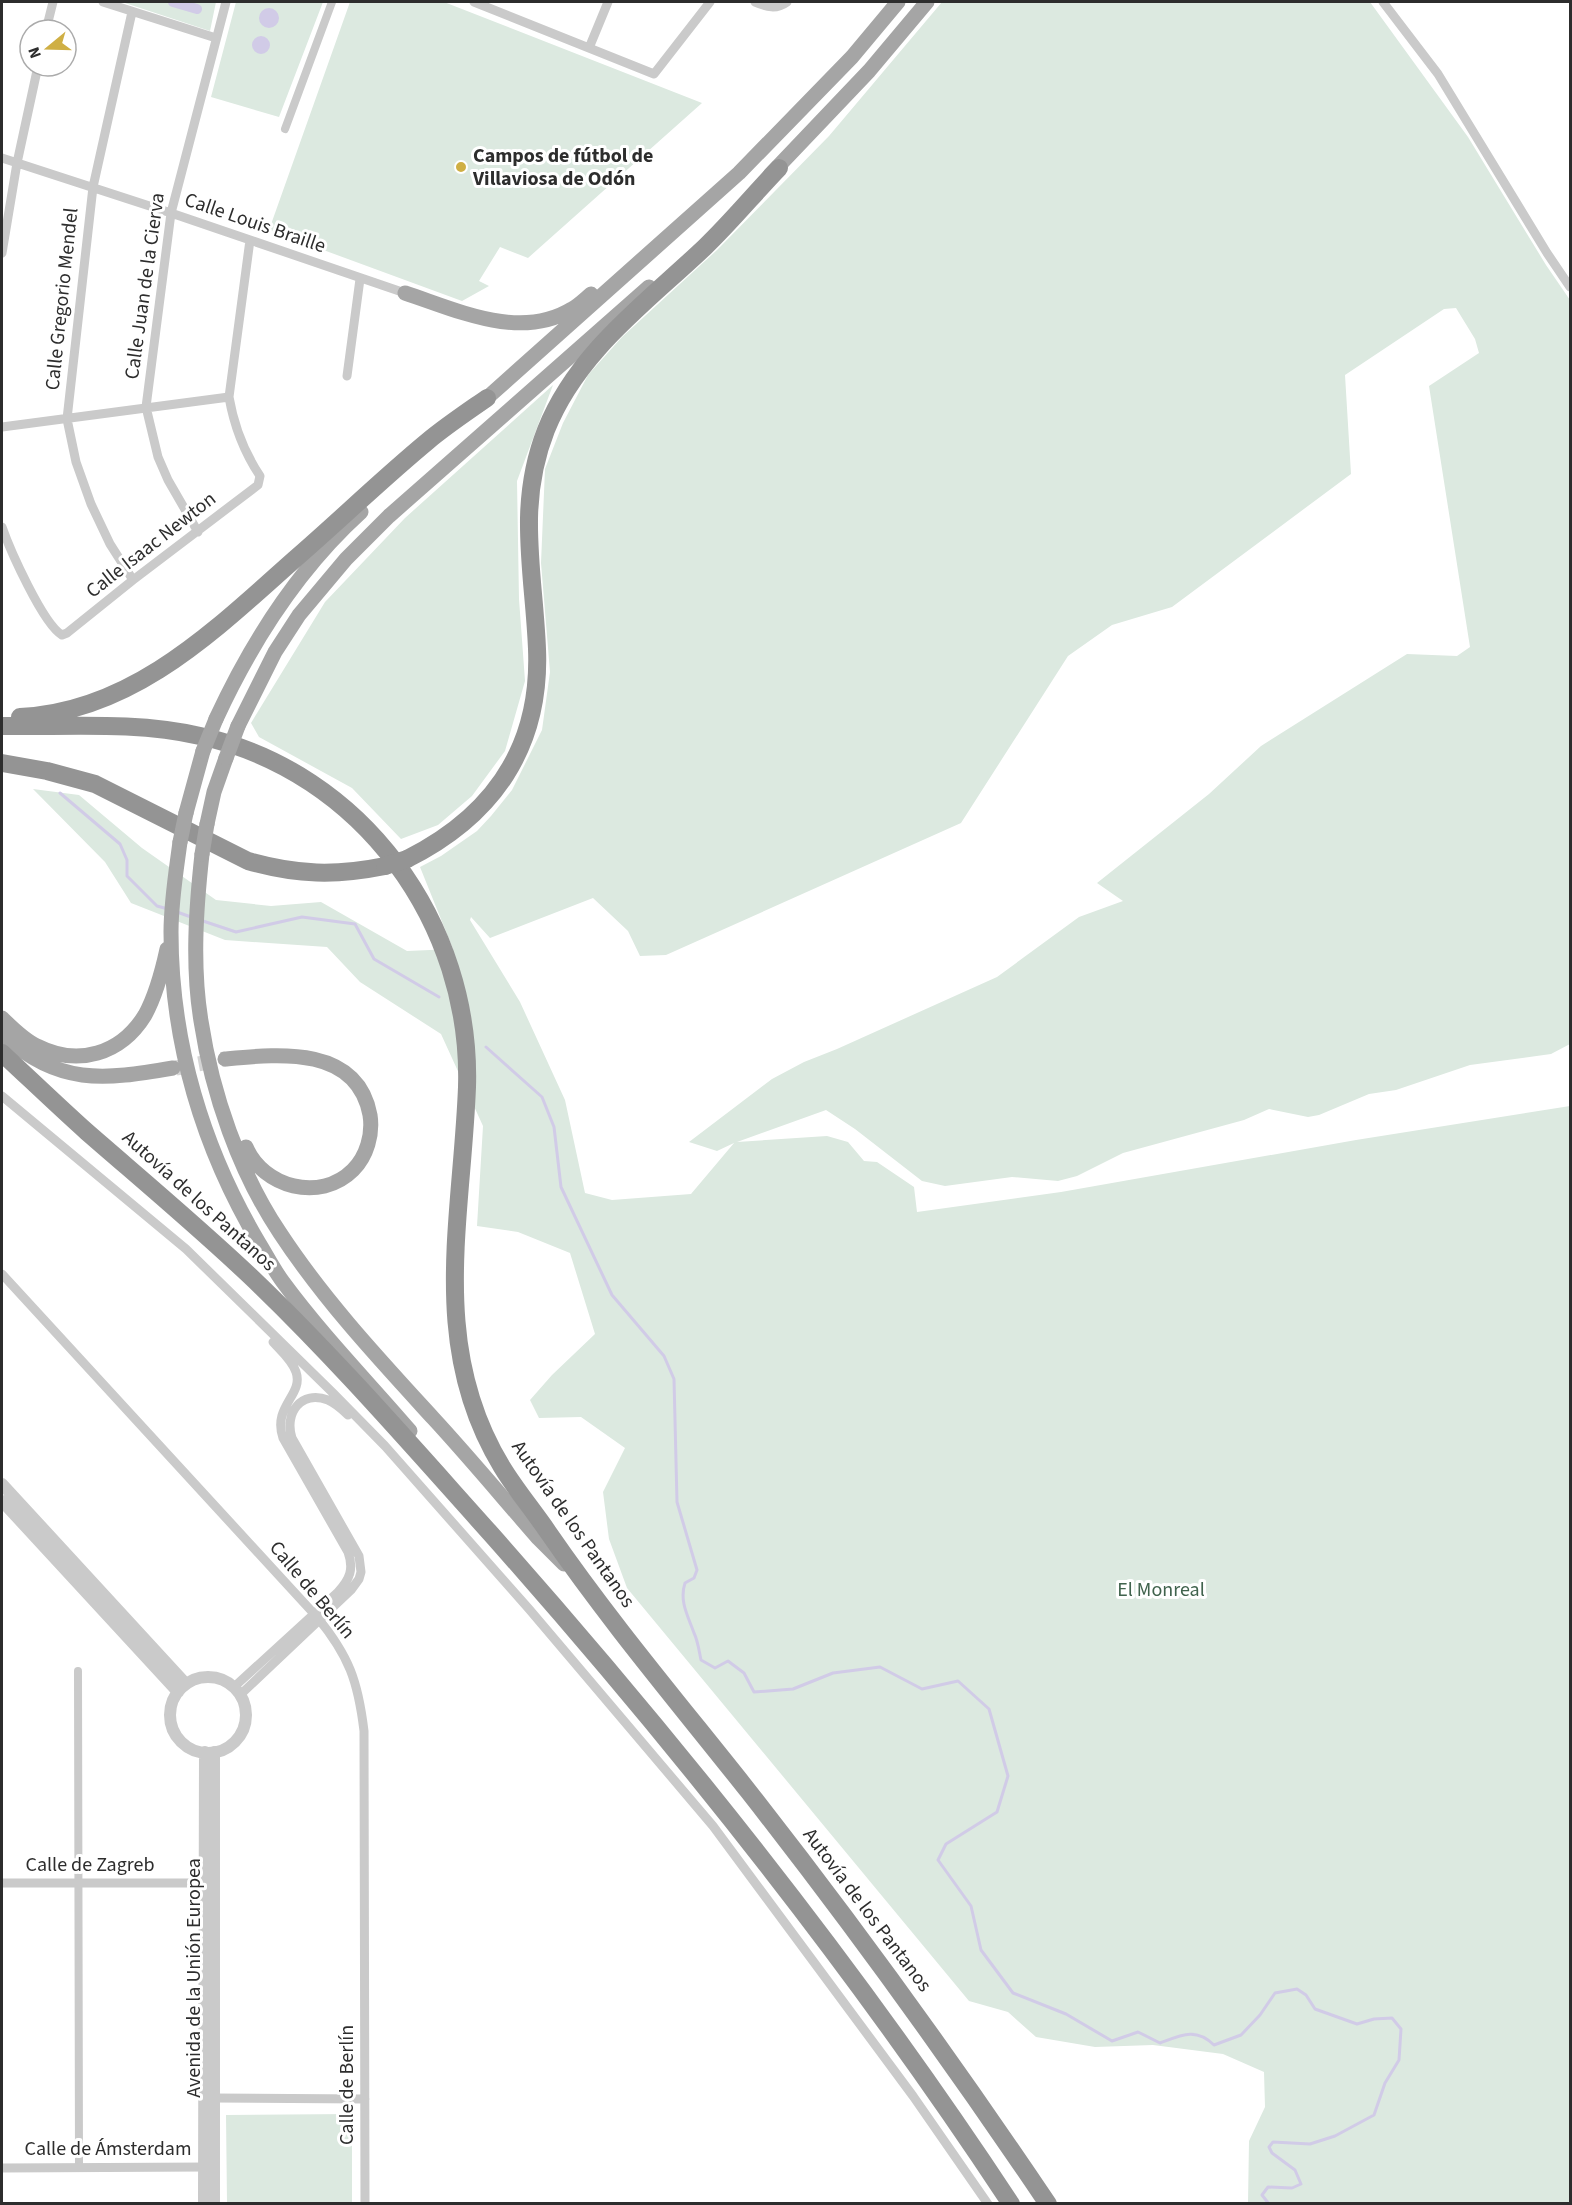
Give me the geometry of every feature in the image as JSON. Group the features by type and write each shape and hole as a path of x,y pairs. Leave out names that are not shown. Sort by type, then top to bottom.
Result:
{"highway":[{"path":"2,763 47,771 94,784 248,861 303,873 334,874 385,866 407,859 446,837 465,823 489,798 508,771 522,743 536,692 537,651 529,552 529,507 537,458 558,404 591,356 626,318 706,246 779,168"},
{"path":"2,718 31,717 69,709 130,687 162,670 208,636 429,440 487,398"},
{"name":"Autovía de los Pantanos","path":"2,726 160,729 200,735 241,747 278,764 312,784 343,807 386,850 412,884 439,934 449,961 464,1030 467,1082 453,1281 454,1314 469,1392 487,1439 502,1467 583,1583 806,1865 898,1989 1048,2204"},
{"name":"Autovía de los Pantanos","path":"2,1053 88,1133 157,1191 249,1275 397,1429 575,1629 729,1815 815,1927 945,2103 1011,2204"}],"main road":[{"path":"575,1629 518,1555 312,1319 282,1281 228,1188 210,1145 188,1077 176,1004 171,932 173,893 180,842 204,751 216,719 254,643 304,572 347,524 739,173 852,57 897,2"},
{"path":"583,1583 538,1538 322,1293 279,1231 248,1175 217,1095 200,1020 196,906 207,824 214,792 238,726 275,652 299,615 346,559 389,516 677,263 779,168 869,71 927,2"},
{"path":"405,293 492,320 517,323 536,322 571,309 689,220"},
{"path":"2,1018 36,1046 61,1055 82,1057 98,1054 114,1046 128,1035 144,1016 156,991 171,932"},
{"path":"2,1034 38,1061 65,1073 81,1077 107,1077 173,1068"},
{"path":"217,1095 233,1116 252,1160 268,1176 291,1186 314,1188 337,1181 353,1170 366,1151 372,1129 368,1105 356,1082 337,1067 315,1058 280,1054 225,1059"}],"street":[{"path":"49,18 53,2"},
{"path":"103,2 216,38"},
{"name":"Calle Juan de la Cierva","path":"198,532 168,480 158,457 146,407 171,213 226,2"},
{"path":"285,129 332,2"},
{"path":"474,2 654,74 710,2"},
{"path":"589,48 608,2"},
{"path":"755,2 770,8 786,3"},
{"path":"1383,2 1438,74 1570,287"},
{"name":"Calle Gregorio Mendel","path":"132,12 93,187 67,419 76,462 91,504 110,544 134,580"},
{"path":"2,253 17,163 35,78"},
{"name":"Calle Louis Braille","path":"2,158 405,293"},
{"path":"2,427 230,397 250,240"},
{"path":"347,376 360,279"},
{"name":"Calle Isaac Newton","path":"2,527 31,591 62,635 67,633 258,485 260,476 239,435 230,397"},
{"path":"2,1096 186,1249 385,1446 529,1609 714,1826 913,2096 988,2204"},
{"name":"Calle de Berlín","path":"2,1274 317,1617 337,1641 350,1669 360,1700 364,1731 365,2204"},
{"path":"230,1292 296,1371 297,1382 280,1416 280,1430 286,1445 351,1559 349,1580 317,1617"},
{"path":"237,1691 359,1579 361,1564 355,1548 292,1438 289,1419 292,1412 304,1401 322,1398 344,1411 385,1446"},
{"path":"2,1484 182,1688"},
{"path":"2,1501 182,1688"},
{"path":"78,1671 79,2167"},
{"path":"204,1677 227,1682 237,1691 246,1713 245,1726 230,1746 209,1752 194,1750 183,1743 171,1722 171,1710 182,1688 204,1677"},
{"name":"Avenida de la Unión Europea","path":"209,1752 209,2167 214,2204"},
{"name":"Calle de Zagreb","path":"2,1882 209,1883"},
{"name":"Avenida de la Unión Europea","path":"204,2204 214,2098 209,1883"},
{"path":"214,2098 365,2099"},
{"name":"Calle de Ámsterdam","path":"2,2168 209,2167"}],"green space":[{"path":"122,2 216,2 210,31"},
{"path":"236,2 323,2 279,117 211,97"},
{"name":"Campos de fútbol de Villaviosa de Odón","path":"350,2 444,2 702,103 528,258 500,247 479,281 489,286 462,301 269,230"},
{"name":"El Monreal","path":"942,2 1370,2 1468,137 1570,300 1570,1044 1551,1054 1470,1065 1396,1090 1369,1094 1319,1115 1308,1117 1269,1109 1244,1120 1123,1153 1077,1176 1058,1181 1012,1177 945,1186 922,1181 855,1129 826,1110 737,1142 827,1136 848,1142 864,1161 877,1162 914,1187 917,1212 1061,1192 1356,1140 1570,1106 1570,2203 1248,2203 1249,2141 1265,2107 1264,2072 1223,2054 1153,2045 1095,2047 1036,2037 1008,2012 969,2001 627,1588 609,1539 603,1492 625,1448 581,1417 539,1418 530,1400 552,1375 595,1334 570,1253 518,1232 477,1226 483,1126 441,1034 360,982 327,947 225,940 131,903 105,862 33,789 79,795 142,848 216,900 271,906 321,902 407,951 453,949 420,867 441,856 477,831 491,816 512,790 542,730 550,672 541,563 545,469 563,423 588,375 622,337 717,250 829,136","holes":["1456,308 1475,339 1479,353 1429,386 1470,647 1457,656 1407,654 1261,746 1209,794 1097,883 1123,901 1079,917 997,977 804,1062 772,1079 689,1142 717,1151 734,1143 691,1194 612,1200 585,1193 565,1100 520,1002 470,920 471,917 490,938 593,898 628,931 640,956 666,955 961,823 1068,656 1112,625 1172,607 1351,474 1345,375 1444,309"]},
{"path":"553,385 517,481 519,599 525,681 505,751 472,796 438,825 401,839 352,788 259,737 251,723 325,602 405,518"},
{"path":"352,2114 352,2203 227,2203 226,2115"}],"shaded area":[{"path":"269,8 276,11 279,18 276,25 269,28 262,25 259,18 262,11"},
{"path":"261,36 267,39 270,45 267,51 261,54 255,51 252,45 255,39"}],"waterway":[{"path":"173,2 197,9"},
{"path":"60,793 120,844 127,860 127,876 157,906 168,909"},
{"path":"177,912 191,917"},
{"path":"200,920 236,932 302,917 355,924 374,959 439,997"},
{"path":"486,1047 542,1097 554,1127 561,1187 612,1295 664,1356 674,1379 677,1502 697,1570 694,1578 685,1583 683,1596 701,1660 715,1668 728,1661 744,1673 754,1692 793,1689 833,1673 880,1667 922,1689 958,1681 989,1709 1008,1776 997,1812 946,1844 938,1860 971,1906 981,1950 1013,1993 1066,2014 1112,2041 1138,2032 1160,2043 1182,2035 1195,2034 1214,2045 1241,2035 1260,2015 1275,1993 1297,1989 1306,1995 1315,2009 1357,2024 1374,2019 1392,2018 1401,2029 1399,2060 1385,2083 1374,2115 1335,2136 1310,2144 1273,2142 1269,2147 1272,2153 1295,2170 1301,2184 1292,2188 1268,2187 1262,2195 1269,2204"}],"tunnel":[{"path":"176,1068 225,1059"}],"place":[{"name":"Campos de fútbol de Villaviosa de Odón","path":"461,167"}]}
